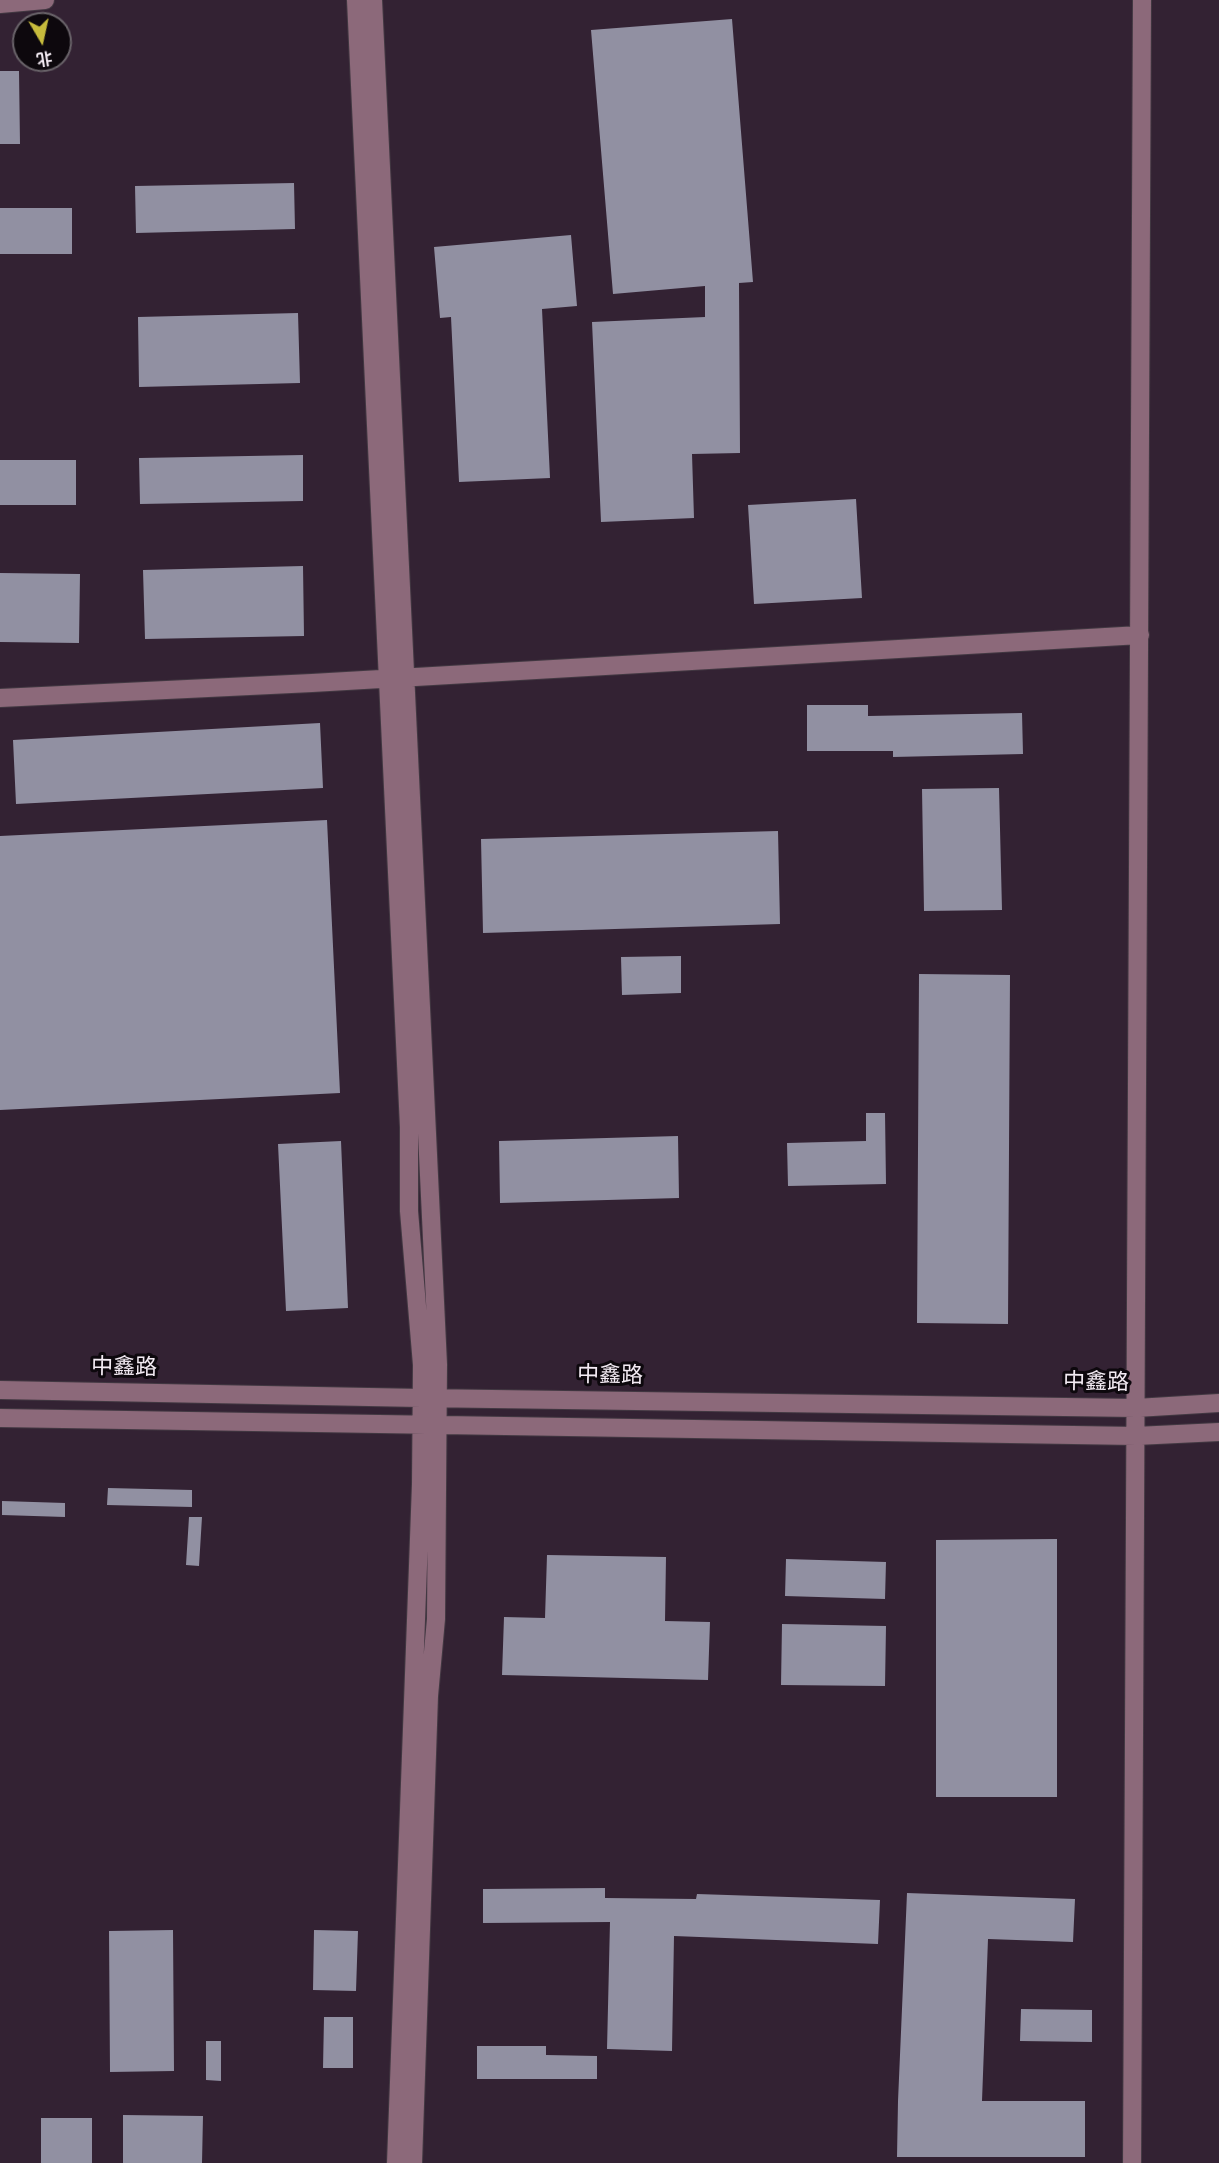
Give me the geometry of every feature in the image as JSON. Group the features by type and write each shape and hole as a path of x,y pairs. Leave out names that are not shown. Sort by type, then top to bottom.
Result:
{"street":[{"path":"0,4 45,0"},
{"path":"356,0 395,678"},
{"path":"373,0 409,1127 409,1211 422,1365 430,1398 436,1619 429,1696 413,2163"},
{"path":"1132,2163 1142,0"},
{"path":"0,698 395,678 1140,635"},
{"name":"中鑫路","path":"0,1390 1136,1408 1219,1403"},
{"path":"0,1418 1136,1436 1219,1432"},
{"path":"396,2163 421,1484 430,1425"}],"shaded area":[{"path":"0,0 1219,0 1219,2163 0,2163"}],"building":[{"path":"732,19 753,282 739,283 740,453 692,454 694,518 601,522 592,322 705,317 705,286 613,294 591,30"},
{"path":"0,71 19,72 20,144 0,144"},
{"path":"294,183 295,229 136,233 135,186"},
{"path":"0,208 72,208 72,254 0,254"},
{"path":"571,235 577,306 542,309 550,478 459,482 451,317 440,318 434,247"},
{"path":"298,313 300,383 139,387 138,317"},
{"path":"303,455 303,501 140,504 139,458"},
{"path":"0,460 76,460 76,505 0,505"},
{"path":"856,499 862,598 754,604 748,505"},
{"path":"303,566 304,636 145,639 143,570"},
{"path":"0,573 80,574 79,643 0,642"},
{"path":"807,705 868,705 868,716 1022,713 1023,754 893,757 893,751 807,751"},
{"path":"320,723 323,788 16,804 13,740"},
{"path":"999,788 1002,910 924,911 922,789"},
{"path":"327,820 340,1093 0,1110 0,836"},
{"path":"778,831 780,924 483,933 481,839"},
{"path":"681,956 681,993 622,995 621,957"},
{"path":"919,974 1010,975 1008,1324 917,1323"},
{"path":"866,1113 885,1113 886,1184 788,1186 787,1143 866,1141"},
{"path":"678,1136 679,1198 500,1203 499,1141"},
{"path":"341,1141 348,1308 286,1311 278,1144"},
{"path":"108,1488 192,1490 192,1507 107,1505"},
{"path":"2,1501 65,1503 65,1517 2,1515"},
{"path":"189,1517 202,1517 199,1566 186,1565"},
{"path":"1057,1539 1057,1797 936,1797 936,1540"},
{"path":"547,1555 666,1557 665,1621 710,1622 708,1680 502,1675 504,1617 545,1618"},
{"path":"786,1559 886,1562 885,1599 785,1596"},
{"path":"782,1624 886,1626 885,1686 781,1685"},
{"path":"605,1888 605,1898 696,1899 697,1894 880,1900 878,1944 674,1936 672,2051 607,2049 610,1922 483,1923 483,1889"},
{"path":"907,1893 1075,1899 1073,1942 988,1939 982,2101 1085,2101 1085,2157 897,2157"},
{"path":"173,1930 174,2071 110,2072 109,1931"},
{"path":"314,1930 358,1931 356,1991 313,1990"},
{"path":"1021,2009 1092,2010 1092,2042 1020,2041"},
{"path":"324,2017 353,2017 353,2068 323,2068"},
{"path":"206,2041 221,2041 221,2081 206,2080"},
{"path":"477,2046 546,2046 546,2055 597,2056 597,2079 477,2079"},
{"path":"123,2115 203,2116 202,2163 123,2163"},
{"path":"41,2118 92,2118 92,2163 41,2163"}]}
